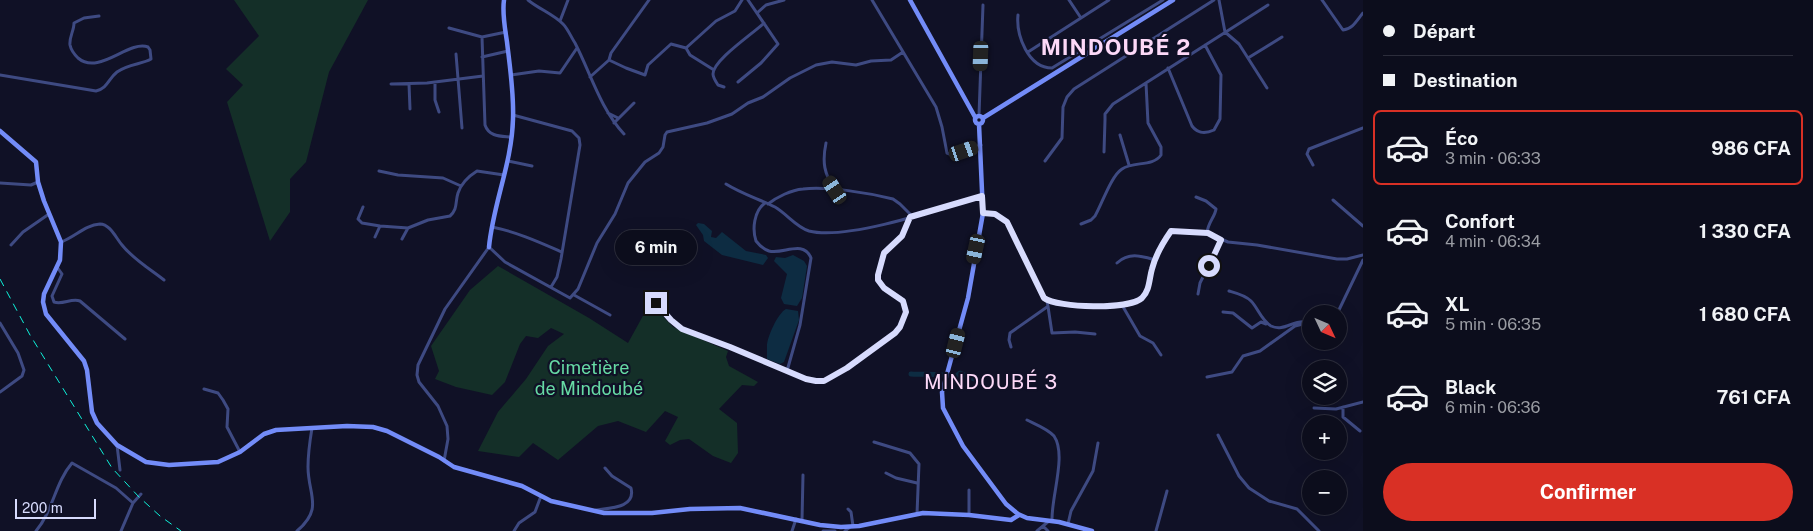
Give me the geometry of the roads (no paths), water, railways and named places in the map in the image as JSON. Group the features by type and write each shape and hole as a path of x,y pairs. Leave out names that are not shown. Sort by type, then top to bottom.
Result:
{"street":[{"path":"444,460 448,439 447,426 438,406 419,382 417,375 418,364 445,308 489,247 508,161 513,115 504,0"},
{"path":"528,0 566,27 608,112 614,123 624,134"},
{"path":"560,21 568,0"},
{"path":"590,77 609,60 611,53 649,0"},
{"path":"686,48 716,21 734,11 742,0"},
{"path":"738,82 761,63 777,46 778,42 748,0"},
{"path":"757,12 766,5 784,0"},
{"path":"872,0 936,107 947,153 952,155 981,145"},
{"path":"910,0 981,117"},
{"path":"1069,0 1080,18"},
{"path":"1028,52 1109,0"},
{"path":"1018,15 1018,28 1033,62 1048,68 1055,67 1163,0"},
{"path":"1092,531 1068,524 1032,519 1019,515 1006,504 963,446 941,404 942,392 969,290 983,213 981,145 979,124 975,121 1173,0"},
{"path":"1045,161 1062,138 1064,104 1070,92 1214,0"},
{"path":"1220,0 1225,32 1239,44 1267,88"},
{"path":"1322,0 1343,30 1353,26 1363,13"},
{"path":"981,117 983,4"},
{"path":"1104,152 1104,120 1108,110 1116,101 1268,5"},
{"path":"0,75 96,90 105,87 120,70 151,59 150,50 142,45 106,60 82,61 71,49 70,43 74,23 84,18 99,16"},
{"path":"724,87 718,85 713,76 714,70 726,54 764,23"},
{"path":"449,28 482,37 506,32"},
{"path":"482,37 486,129 493,134 511,137"},
{"path":"1248,58 1282,37"},
{"path":"609,60 645,74 646,68 652,60 670,44 686,48"},
{"path":"1168,68 1192,126 1198,132 1203,133 1214,130 1218,125 1221,112 1222,75 1205,45"},
{"path":"511,75 539,71 560,73 577,48"},
{"path":"686,48 690,55 714,70"},
{"path":"482,58 508,50"},
{"path":"489,247 504,262 570,298 578,289 596,243 615,214 628,183 640,171 645,162 653,159 659,153 663,147 666,133 707,123 732,114 748,103 763,97 790,78 816,65 832,62 856,65 871,61 891,60 903,52"},
{"path":"456,54 460,79 462,128"},
{"path":"390,84 435,82 483,76"},
{"path":"435,82 438,112"},
{"path":"1081,224 1094,218 1122,168 1155,160 1161,155 1161,147 1148,123 1146,83"},
{"path":"409,84 410,109"},
{"path":"614,123 634,103"},
{"path":"608,112 618,118"},
{"path":"513,115 572,131 579,138 580,145 562,252 557,277 551,287"},
{"path":"1313,164 1307,154 1309,149 1363,128"},
{"path":"0,132 34,158 38,182 61,242 62,250 57,267 44,294 45,309 52,324 72,344 84,361 94,418 117,445 146,462 154,464 218,462 240,452 270,431 347,426 380,428 444,460 454,467 522,486 551,501 609,513 652,514 690,509 740,508 832,527 849,528 917,514 969,515 1011,520 1019,515"},
{"path":"1120,135 1129,165"},
{"path":"826,143 823,166 829,182 835,190"},
{"path":"508,161 532,166"},
{"path":"379,171 398,175 443,178 461,186"},
{"path":"363,207 358,219 360,222 408,228 428,220 450,216 456,208 456,201 461,186 477,171 504,175"},
{"path":"0,183 31,185 38,182"},
{"path":"726,184 740,193 782,212 801,227 814,232 839,232 911,217 982,196"},
{"path":"787,371 800,325 811,258 801,248 772,251 763,248 756,241 755,215 760,206 785,194 801,189 835,190 892,199 900,204 911,217"},
{"path":"1196,197 1206,201 1216,209 1208,224 1208,233"},
{"path":"1333,200 1363,226"},
{"path":"983,213 995,214 1007,222 1036,282 1047,300 1052,333 1074,332 1095,334"},
{"path":"11,245 23,232 49,214"},
{"path":"656,303 682,329 806,379 824,381 847,368 898,330 906,312 905,306 900,298 881,285 878,275 884,253 902,236 911,217"},
{"path":"61,242 89,226 102,224 140,262 164,280"},
{"path":"375,238 380,226"},
{"path":"492,227 511,231 562,252"},
{"path":"402,239 408,228"},
{"path":"1047,300 1075,305 1122,305 1138,300 1146,292 1155,260 1171,231 1208,233 1221,240 1242,244 1257,244 1343,260 1363,255"},
{"path":"1198,294 1200,283 1221,240"},
{"path":"1117,263 1122,258 1133,255 1155,260"},
{"path":"1341,305 1363,260"},
{"path":"57,267 62,274 52,296 54,302 80,301 125,339"},
{"path":"1229,291 1250,300 1269,325"},
{"path":"574,295 610,315"},
{"path":"1122,305 1140,335 1153,343 1161,354"},
{"path":"1011,347 1010,333 1047,307"},
{"path":"1223,312 1233,313 1252,328 1261,322 1281,328 1302,322"},
{"path":"0,323 18,353 24,370 22,376 0,392"},
{"path":"1207,377 1232,372 1243,356 1260,351 1292,328 1302,324"},
{"path":"204,389 218,393 223,400 228,410 229,432 240,452"},
{"path":"1314,408 1336,409 1363,402"},
{"path":"1343,407 1343,417 1360,431"},
{"path":"1027,420 1050,433 1058,447 1060,458 1051,521"},
{"path":"297,531 308,519 313,506 308,468 312,427"},
{"path":"1218,435 1240,476 1249,488 1269,501 1296,509 1319,531"},
{"path":"874,442 905,451 913,455 919,464 917,514"},
{"path":"1068,524 1071,511 1093,471 1098,443"},
{"path":"117,445 120,470"},
{"path":"36,531 44,520 64,473 72,463 116,488 133,503"},
{"path":"593,510 622,506 630,499 632,494 631,488 612,476 605,468"},
{"path":"886,473 896,478 917,483"},
{"path":"792,531 799,519 803,475"},
{"path":"969,490 969,515"},
{"path":"1156,531 1167,491"},
{"path":"121,531 133,503 141,494"},
{"path":"514,531 519,523 535,512 541,496"},
{"path":"848,509 851,512 849,528"},
{"path":"1037,531 1051,521"},
{"path":"1043,526 1048,531"},
{"path":"822,531 835,531"}],"water":[{"path":"698,223 704,224 712,231 711,237 716,238 722,232 746,251 766,255 768,258 763,265 722,255 704,241 703,235 696,225"},
{"path":"793,255 804,261 807,266 802,298 797,306 784,304 781,298 787,274 774,261 776,257 785,258"},
{"path":"786,309 798,311 799,320 784,362 780,364 767,359 767,346 774,326"}],"waterway":[{"path":"911,374 955,377 960,373 974,379"}],"railway":[{"path":"0,279 30,335 112,468 139,497 160,516 181,531"}],"district":[{"name":"MINDOUBÉ 2","path":"1116,47"},
{"name":"MINDOUBÉ 3","path":"991,382"}],"park label":[{"name":"Cimetière de Mindoubé","path":"589,377"}]}
